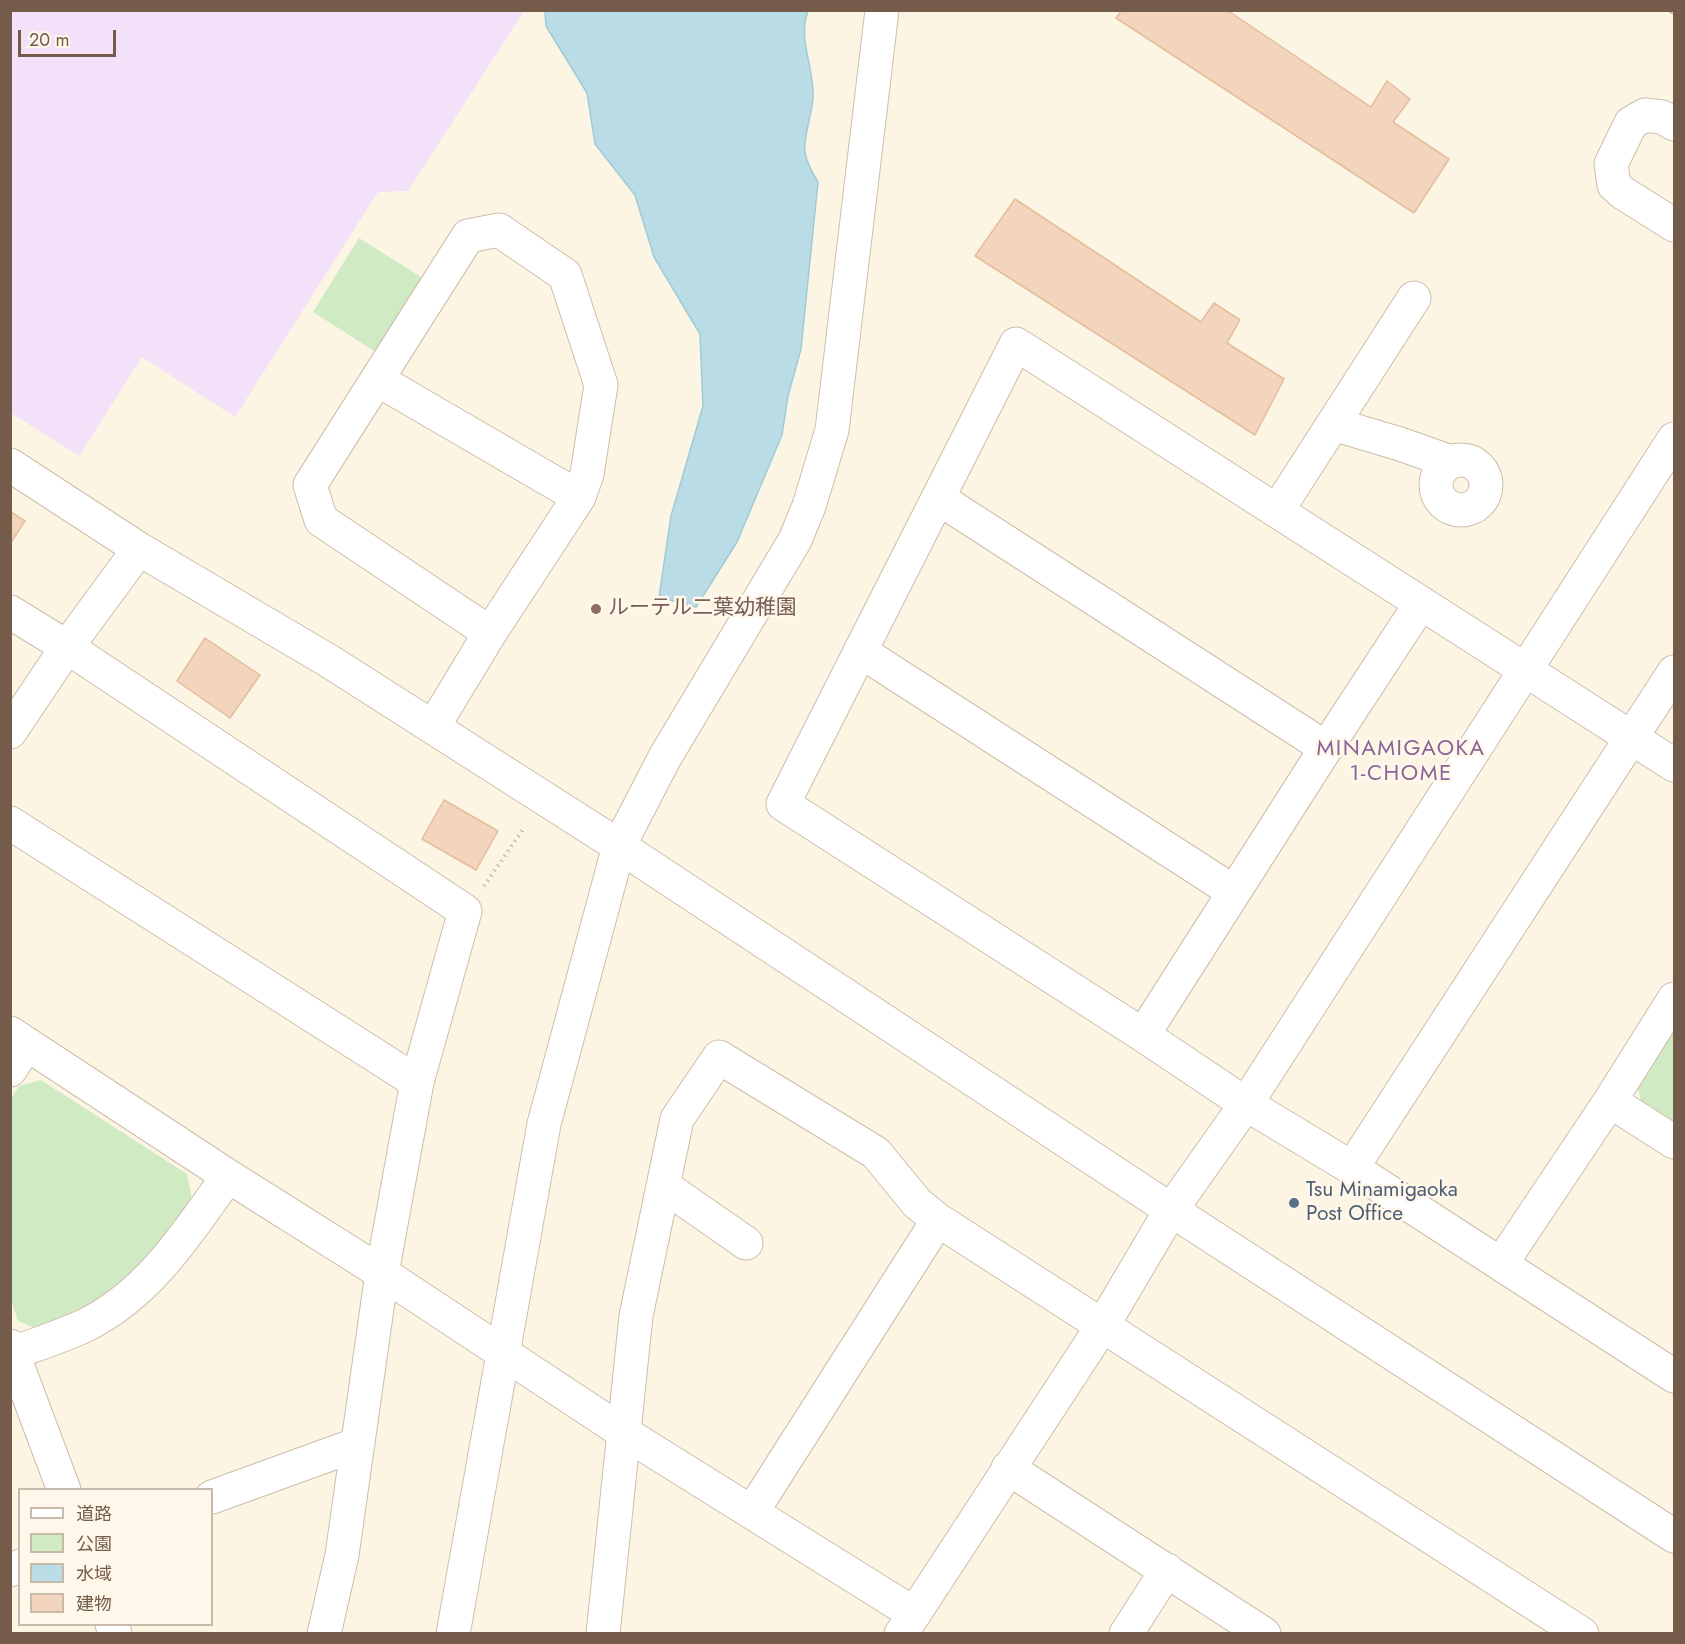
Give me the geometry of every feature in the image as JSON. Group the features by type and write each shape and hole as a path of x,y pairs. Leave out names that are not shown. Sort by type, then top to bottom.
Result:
{"street":[{"path":"453,1634 544,1124 619,846 665,757 795,540 809,506 832,430 882,10"},
{"path":"1674,124 1662,117 1645,115 1631,123 1611,164 1614,185 1674,225"},
{"path":"433,727 489,633 579,497 587,474 602,385 565,275 499,230 468,236 310,485 321,520 489,633"},
{"path":"1277,511 1414,298"},
{"path":"1674,765 1016,344 783,804 1143,1035 1246,1104 1352,1168 1674,1376"},
{"path":"378,380 579,497"},
{"path":"1333,424 1450,462"},
{"path":"16,1049 228,1176 382,1273 623,1432 752,1512 907,1623 1103,1325 1171,1210 1246,1104 1674,439"},
{"path":"10,465 139,549 329,661 619,846 1171,1210 1674,1536"},
{"path":"938,498 1326,748"},
{"path":"10,732 67,647 139,549"},
{"path":"1143,1035 1421,603"},
{"path":"10,612 67,647 465,911 417,1082 382,1273 342,1555 324,1634"},
{"path":"860,651 1234,892"},
{"path":"1352,1168 1674,672"},
{"path":"10,823 417,1082"},
{"path":"1501,1264 1610,1101 1674,999"},
{"path":"604,1633 636,1316 677,1119 719,1057 876,1153 917,1203 938,1220 1103,1325 1567,1629"},
{"path":"1610,1101 1674,1142"},
{"path":"63,1488 12,1350 87,1324 112,1309 135,1291 159,1269 228,1176"},
{"path":"664,1186 746,1243"},
{"path":"752,1512 938,1220"},
{"path":"213,1497 358,1444"},
{"path":"1008,1468 1264,1634"},
{"path":"1126,1634 1167,1570"}],"path":[{"path":"465,911 524,828"}],"shaded area":[{"path":"10,11 524,11 408,191 378,192 235,417 142,357 79,456 11,413"}],"green space":[{"path":"359,238 429,282 382,356 313,312"},
{"path":"1674,1027 1674,1128 1643,1109 1637,1085"},
{"path":"41,1080 187,1174 192,1199 156,1247 114,1288 80,1310 37,1329 18,1321 11,1300 11,1098 19,1086"}],"water":[{"path":"545,11 808,11 804,32 812,76 813,98 805,139 805,153 818,182 801,349 788,396 782,435 737,542 696,607 659,597 671,516 703,406 700,334 654,257 635,195 595,144 587,93 546,26"}],"building":[{"path":"1122,10 1227,10 1371,107 1387,81 1410,99 1393,122 1449,159 1414,213 1116,18"},
{"path":"1015,199 1201,322 1214,303 1240,320 1227,343 1284,379 1255,435 975,256"},
{"path":"10,511 25,521 10,544"},
{"path":"205,638 260,675 230,718 177,681"},
{"path":"444,800 498,831 476,870 422,839"}],"place":[{"name":"ルーテル二葉幼稚園","path":"596,609"},
{"name":"Tsu Minamigaoka Post Office","path":"1294,1203"}],"district":[{"name":"MINAMIGAOKA 1-CHOME","path":"1401,762"}]}
